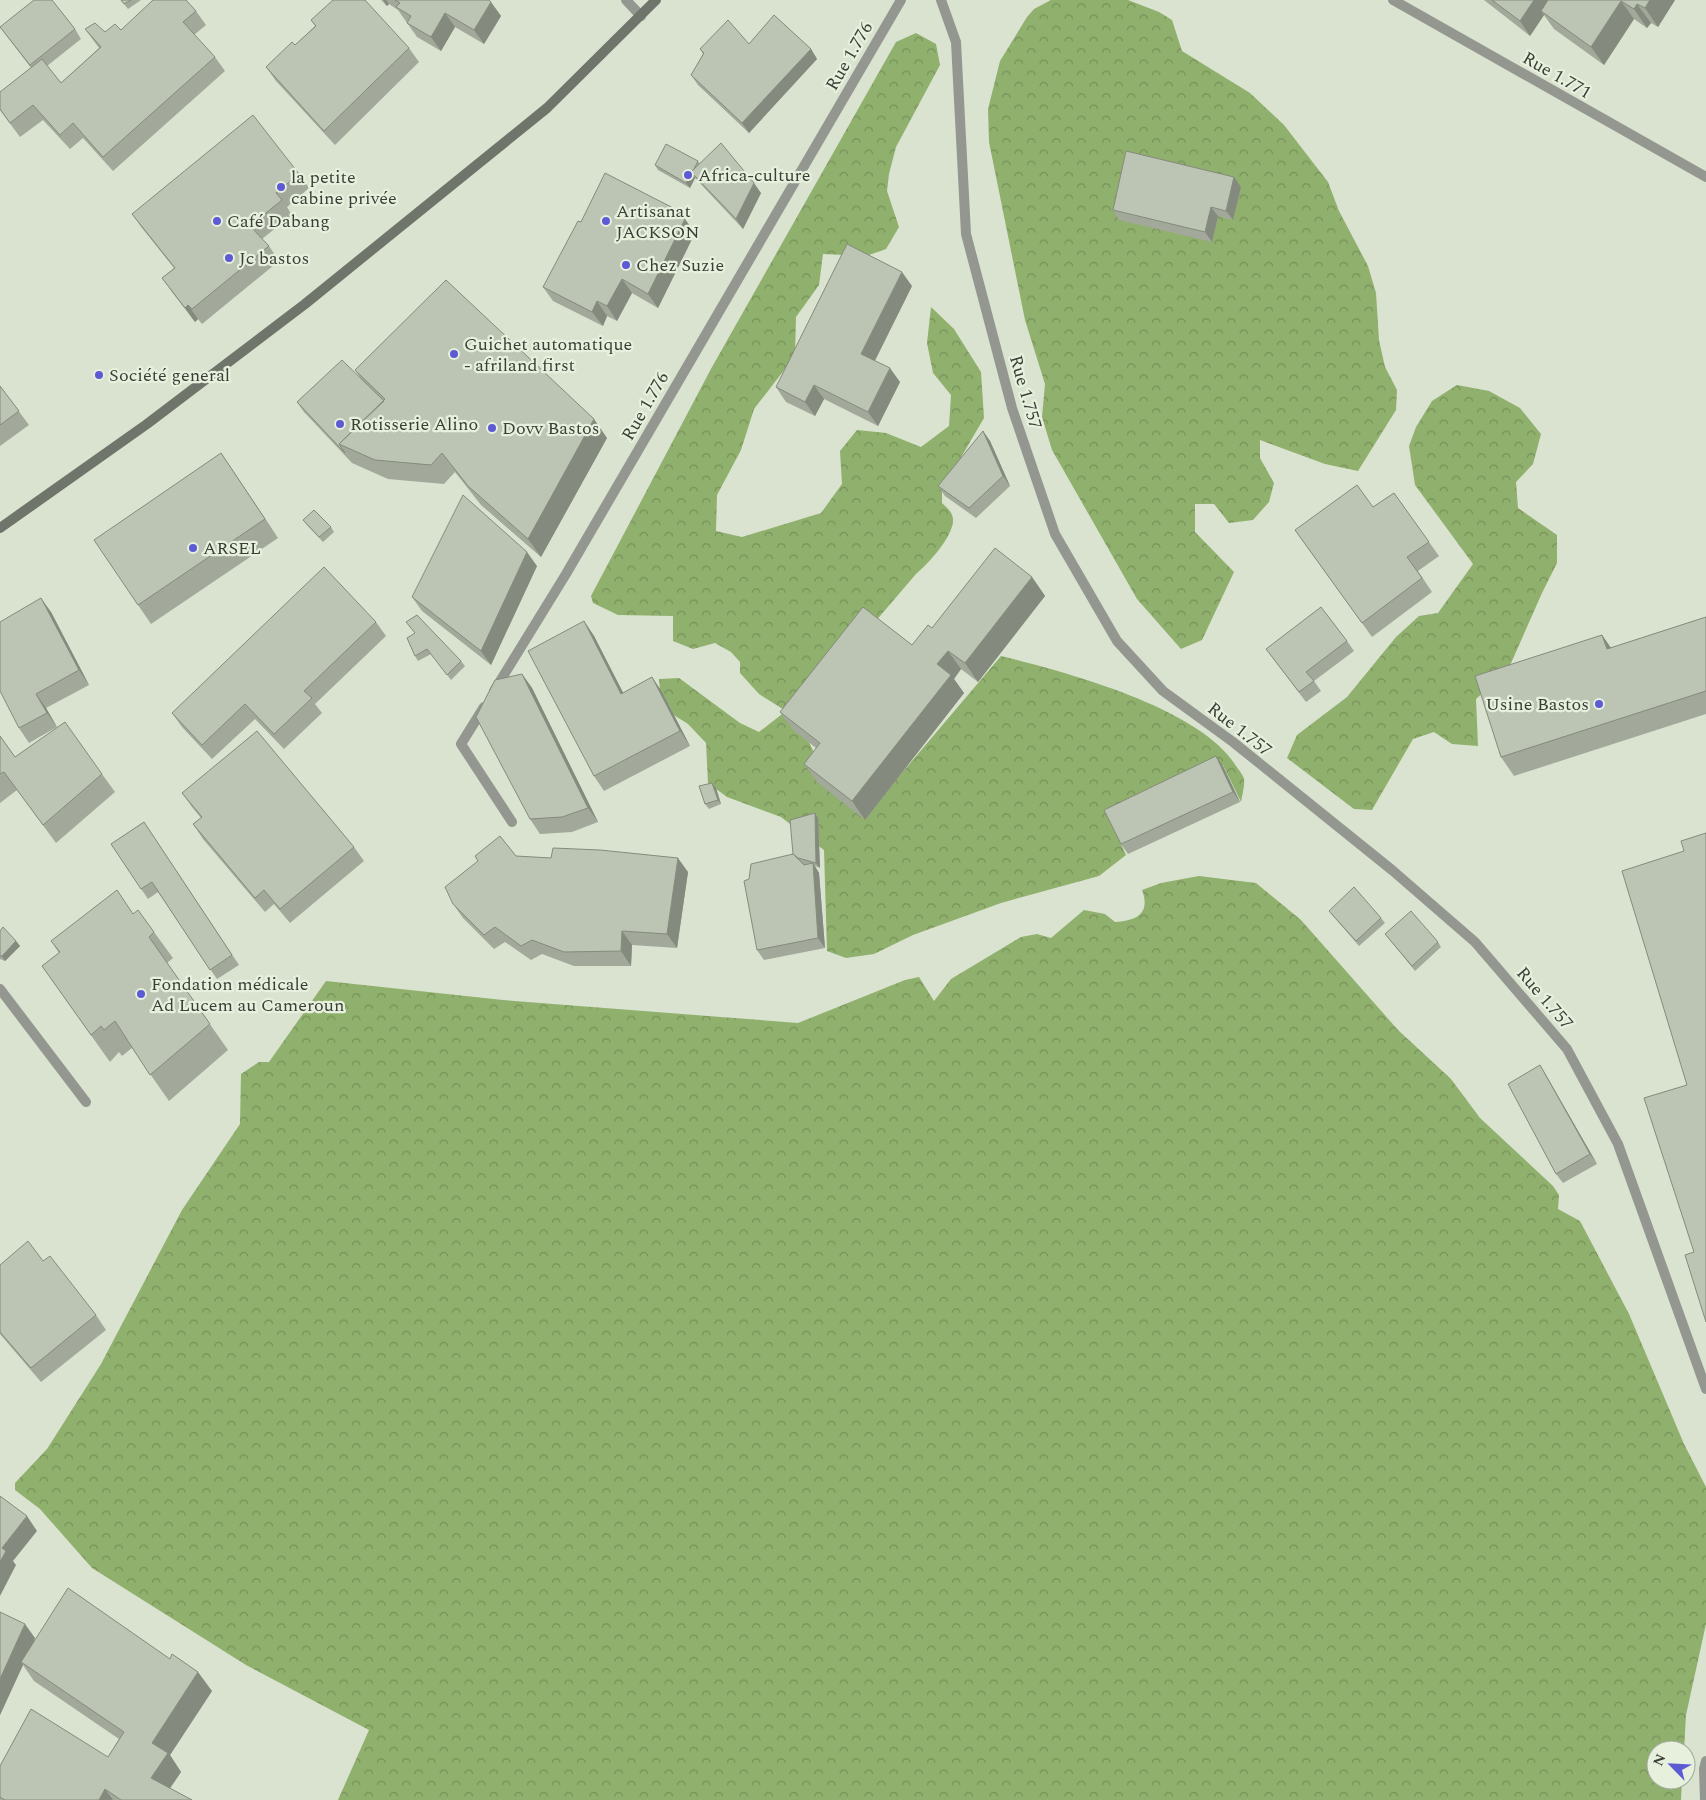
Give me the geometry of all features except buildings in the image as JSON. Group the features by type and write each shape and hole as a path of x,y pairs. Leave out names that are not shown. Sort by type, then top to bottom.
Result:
{"main road":[{"path":"0,528 146,424 305,304 547,108 656,0"}],"street":[{"path":"626,0 641,16"},
{"name":"Rue 1.776","path":"512,822 461,744 566,574 901,0"},
{"name":"Rue 1.757","path":"941,0 956,42 966,234 1012,408 1055,534 1117,641 1163,691 1233,742 1392,870 1475,942 1567,1049 1618,1144 1706,1389"},
{"name":"Rue 1.771","path":"1393,0 1706,177"},
{"path":"0,989 86,1102"},
{"path":"1705,1800 1704,1769 1706,1761"}],"green space":[{"path":"1051,0 1128,0 1159,12 1172,20 1182,51 1250,93 1284,125 1328,182 1339,211 1368,266 1376,293 1379,340 1385,367 1397,390 1396,410 1358,471 1325,464 1260,440 1260,458 1274,483 1269,502 1253,520 1229,523 1214,504 1195,504 1195,532 1234,572 1202,640 1181,649 1137,599 1052,450 1042,417 1045,384 1025,320 989,142 988,109 1000,61 1027,17 1034,9"},
{"path":"916,33 936,44 940,65 896,147 889,174 887,191 899,227 886,249 866,256 823,254 819,285 796,317 795,356 754,409 741,450 717,495 716,531 742,537 821,513 842,484 840,451 857,430 886,433 921,447 949,426 951,395 933,373 927,343 931,307 954,329 981,372 984,418 942,490 942,503 951,513 953,522 947,538 935,555 916,574 815,692 809,742 823,772 884,794 1001,656 1095,683 1130,695 1163,710 1194,727 1219,745 1241,772 1244,785 1241,802 1223,765 1110,819 1126,855 1099,876 1001,903 913,935 874,954 846,958 827,951 824,850 781,817 727,797 708,783 706,743 688,724 669,712 660,691 659,679 679,678 740,723 759,732 786,711 759,694 740,673 740,662 731,652 715,643 693,649 673,641 673,616 618,615 593,603 591,596 712,367 896,42"},
{"path":"1457,385 1489,391 1520,408 1541,434 1533,464 1516,482 1518,508 1557,535 1557,563 1508,670 1476,699 1478,746 1452,744 1434,732 1413,739 1372,810 1354,809 1287,758 1297,735 1347,697 1396,637 1419,616 1438,613 1473,564 1415,485 1409,446 1416,427 1432,401"},
{"path":"1199,876 1256,883 1301,920 1398,1030 1451,1079 1480,1118 1553,1186 1559,1195 1558,1209 1580,1221 1629,1314 1684,1444 1706,1487 1706,1624 1686,1715 1685,1740 1646,1740 1646,1790 1682,1790 1681,1800 338,1800 369,1730 246,1665 92,1568 40,1509 15,1490 15,1483 47,1449 101,1364 182,1210 240,1124 241,1074 259,1062 269,1062 326,981 503,1000 798,1023 905,980 919,977 934,1001 951,979 1021,937 1037,934 1051,938 1084,910 1105,914 1115,922 1135,918 1140,915 1145,905 1142,890 1161,883"}],"place":[{"name":"Africa-culture","path":"688,175"},
{"name":"la petite cabine privée","path":"281,187"},
{"name":"Café Dabang","path":"217,221"},
{"name":"Artisanat JACKSON","path":"606,221"},
{"name":"Jc bastos","path":"229,258"},
{"name":"Chez Suzie","path":"626,265"},
{"name":"Guichet automatique - afriland first","path":"454,354"},
{"name":"Société general","path":"99,375"},
{"name":"Rotisserie Alino","path":"340,424"},
{"name":"Dovv Bastos","path":"492,428"},
{"name":"ARSEL","path":"193,548"},
{"name":"Usine Bastos","path":"1599,704"},
{"name":"Fondation médicale Ad Lucem au Cameroun","path":"141,994"}]}
